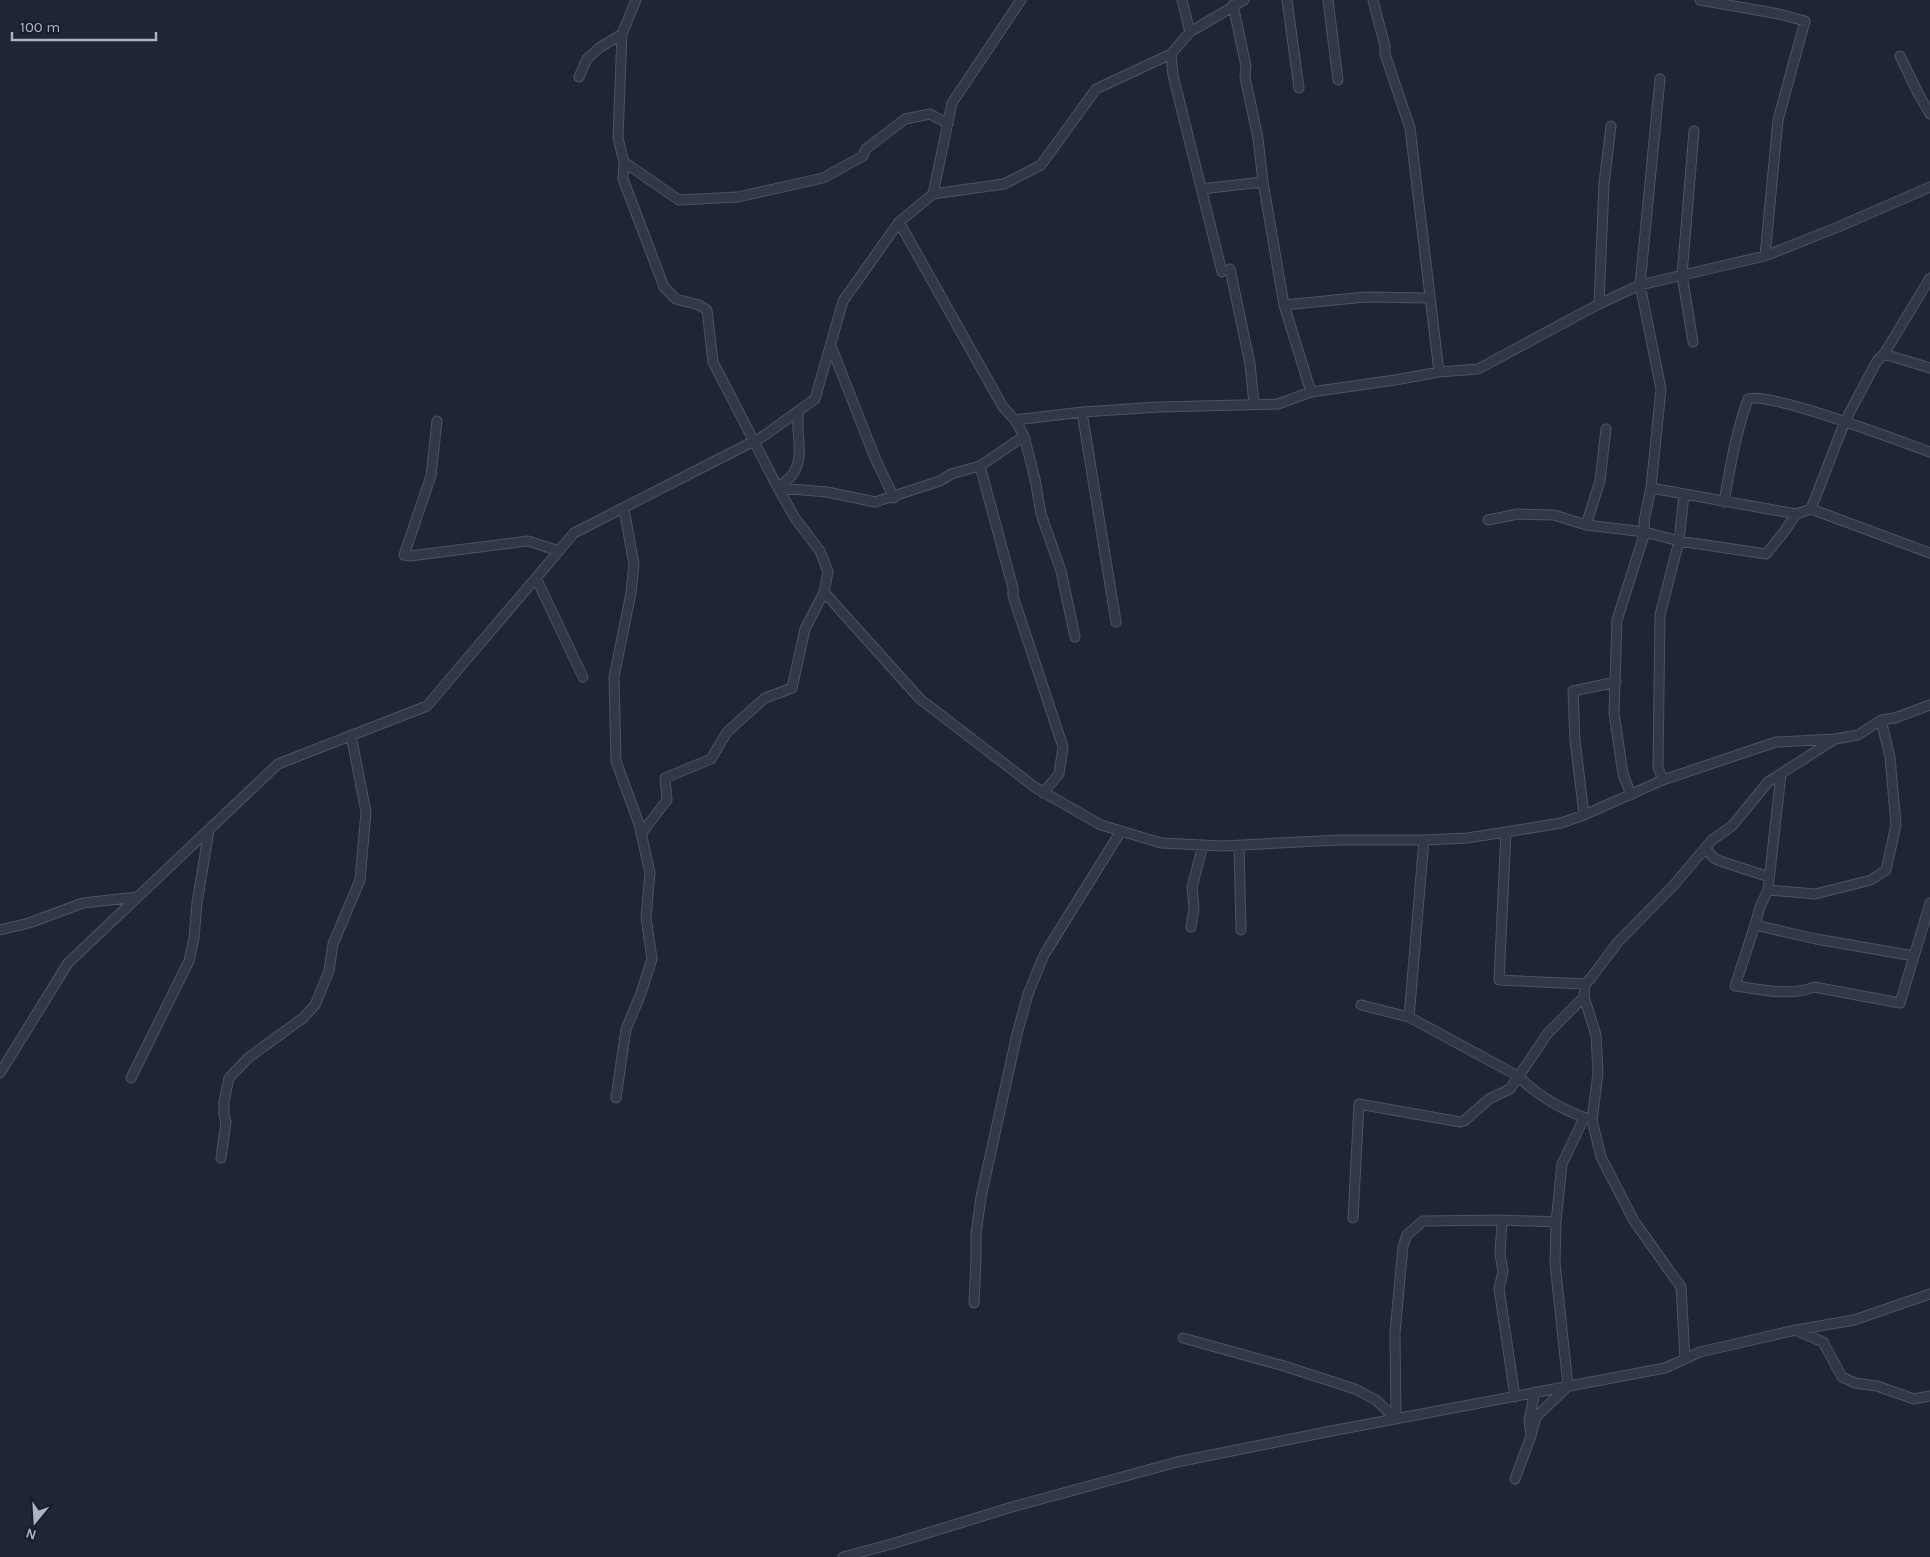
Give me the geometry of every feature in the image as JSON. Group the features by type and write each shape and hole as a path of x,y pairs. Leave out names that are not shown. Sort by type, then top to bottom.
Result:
{"street":[{"path":"636,0 622,34 618,138 624,162 623,179 664,287 676,299 699,305 707,310 713,362 778,488 796,518 820,551 828,572 824,592 805,629 792,688 765,698 727,732 711,759 665,778 667,800 641,834"},
{"path":"933,194 952,103 1021,0"},
{"path":"1182,0 1190,32"},
{"path":"0,1073 68,963 278,764 427,706 574,534 753,442 815,399 844,302 900,222 933,194 1004,184 1041,165 1096,89 1171,54 1190,32 1244,0"},
{"path":"1287,0 1298,88"},
{"path":"1328,0 1338,80"},
{"path":"1373,0 1385,46 1385,54 1410,128 1439,372"},
{"path":"1700,0 1779,14 1805,21 1778,120 1765,256"},
{"path":"1233,5 1246,66 1245,77 1258,138 1263,182 1284,305 1310,392"},
{"path":"579,77 588,60 599,48 622,34"},
{"path":"1171,54 1173,75 1201,189 1226,271 1250,364 1254,404"},
{"path":"1900,56 1930,114"},
{"path":"1631,795 1623,774 1614,713 1617,620 1645,532 1644,521 1662,389 1640,285 1660,79"},
{"path":"624,162 679,200 738,196 823,178 862,156 866,149 905,119 930,114 948,124"},
{"path":"1599,304 1604,184 1611,126"},
{"path":"1693,342 1682,275 1694,131"},
{"path":"1201,189 1263,182"},
{"path":"1014,420 1082,412 1160,407 1278,404 1310,392 1439,372 1478,369 1599,304 1640,285 1765,256 1930,188"},
{"path":"900,222 1003,407 1024,436 1035,479 1041,514 1062,571 1075,638"},
{"path":"1811,509 1845,421 1877,361 1884,354 1930,278"},
{"path":"1284,305 1365,297 1430,298"},
{"path":"831,346 875,458 894,498"},
{"path":"1884,354 1930,368"},
{"path":"1724,502 1732,457 1743,414 1748,399 1754,397 1769,399 1845,421 1930,452"},
{"path":"778,488 792,474 799,456 799,411"},
{"path":"1082,412 1116,622"},
{"path":"437,421 431,476 404,555 410,556 528,541 559,551"},
{"path":"1586,525 1600,481 1606,429"},
{"path":"778,488 827,492 875,502 894,498 940,481 951,474 980,466 1024,436"},
{"path":"980,466 1013,588 1013,596 1063,747 1059,774 1043,793"},
{"path":"1650,488 1796,514 1811,509 1930,553"},
{"path":"1663,780 1658,768 1660,615 1679,541 1684,494"},
{"path":"616,1098 626,1029 640,996 652,959 646,917 650,874 641,834 616,761 614,677 631,593 634,564 624,508"},
{"path":"1488,520 1518,514 1554,515 1586,525 1645,532 1679,541 1766,554 1796,514"},
{"path":"536,578 582,677"},
{"path":"824,592 920,699 1043,793 1101,824 1161,843 1239,846 1338,840 1467,838 1561,823 1584,816 1663,780 1776,742 1834,739 1858,735 1882,720 1895,718 1930,705"},
{"path":"1584,816 1575,740 1573,691 1616,682"},
{"path":"1768,890 1815,894 1871,880 1886,870 1896,825 1890,757 1882,720"},
{"path":"221,1158 226,1122 224,1102 229,1078 248,1058 303,1018 315,1005 329,971 333,944 360,880 366,812 351,735"},
{"path":"1568,1386 1555,1263 1556,1222 1562,1164 1588,1119 1598,1073 1596,1035 1584,997 1585,984 1618,942 1674,886 1705,848 1732,826 1768,782 1834,739"},
{"path":"1781,774 1768,890 1760,907 1735,986 1783,992 1805,991 1814,987 1900,1003 1930,903"},
{"path":"131,1078 188,961 194,938 197,903 209,829"},
{"path":"974,1303 976,1234 981,1197 1017,1034 1028,994 1044,955 1121,830"},
{"path":"1506,832 1499,980 1585,984"},
{"path":"1409,1018 1424,840"},
{"path":"1192,926 1194,908 1192,887 1204,846"},
{"path":"1239,846 1241,930"},
{"path":"1705,848 1714,858 1720,861 1769,878"},
{"path":"0,930 29,923 83,903 138,897"},
{"path":"1755,925 1816,939 1914,956"},
{"path":"1353,1218 1359,1104 1460,1122 1490,1099 1508,1092 1548,1033 1584,997"},
{"path":"1362,1004 1409,1018 1518,1076 1529,1088 1555,1105 1588,1119 1601,1157 1634,1221 1680,1286 1685,1359"},
{"path":"1396,1418 1396,1333 1403,1246 1407,1235 1423,1221 1502,1220 1556,1222"},
{"path":"1502,1220 1500,1254 1503,1271 1499,1289 1515,1396"},
{"path":"843,1557 1012,1507 1177,1462 1396,1418 1665,1368 1700,1352 1795,1330 1854,1320 1930,1294"},
{"path":"1795,1330 1823,1342 1835,1368 1842,1377 1855,1383 1877,1386 1914,1399 1930,1396"},
{"path":"1183,1338 1284,1366 1356,1390 1376,1400 1396,1418"},
{"path":"1515,1479 1531,1436 1536,1416 1568,1386"},
{"path":"1531,1436 1529,1420 1535,1392"}]}
